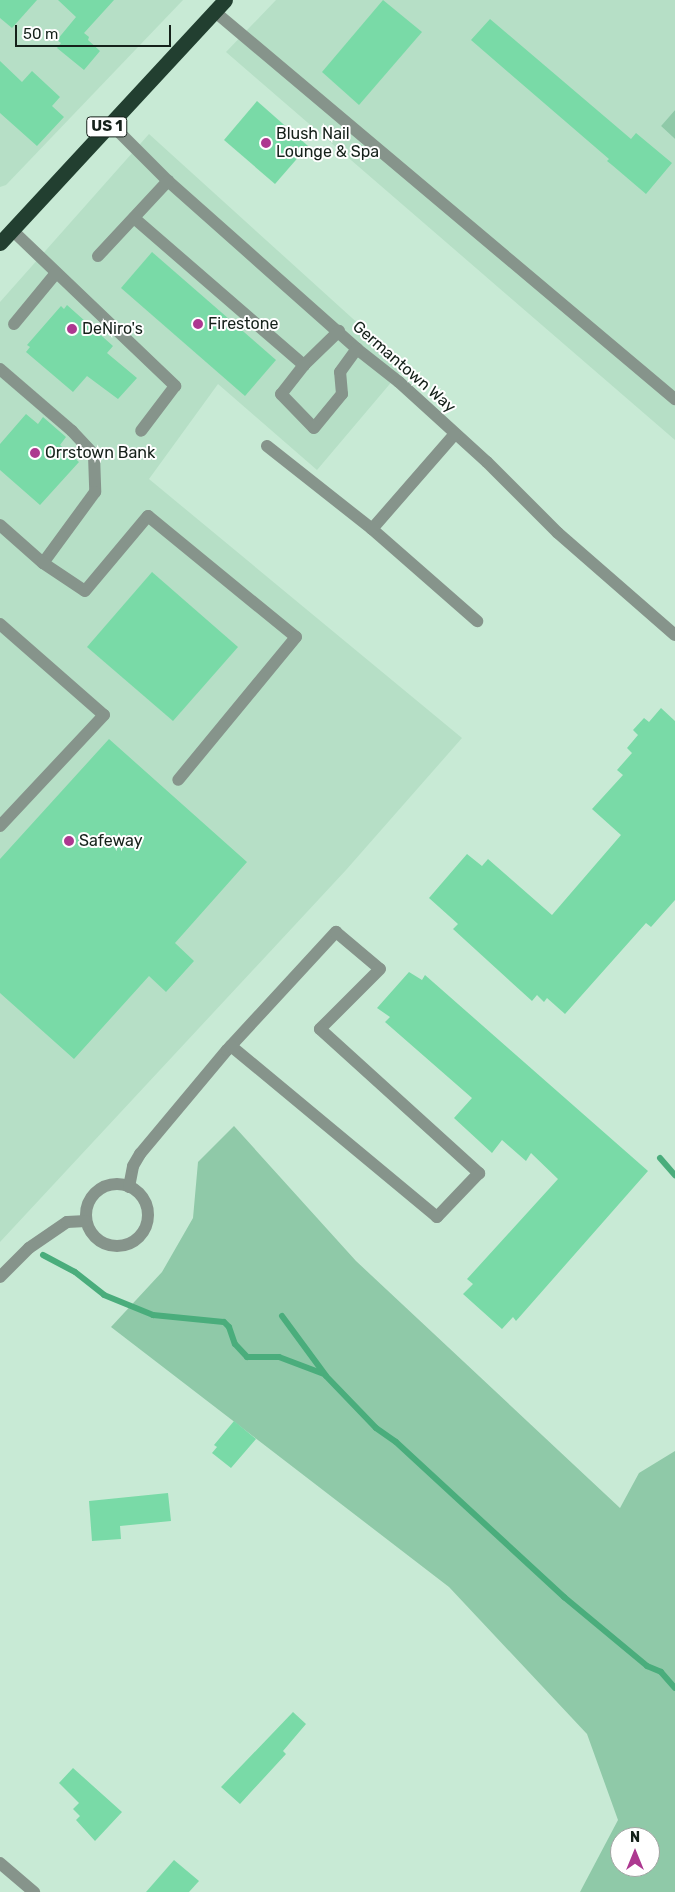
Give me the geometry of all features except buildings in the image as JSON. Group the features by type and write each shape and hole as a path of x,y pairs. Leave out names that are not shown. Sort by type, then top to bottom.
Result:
{"highway":[{"name":"US 1","path":"5,235 225,0"}],"street":[{"path":"214,11 675,399"},
{"name":"Germantown Way","path":"110,123 168,182 339,331 357,349 398,382 455,434 558,534 675,635"},
{"path":"98,256 168,182"},
{"path":"134,218 304,365"},
{"path":"5,235 56,274 175,386 141,431"},
{"path":"14,324 56,274"},
{"path":"339,331 304,365 281,394 314,428 342,394 340,372 357,349"},
{"path":"3,376 72,431 94,455 95,492 43,563"},
{"path":"372,529 455,434"},
{"path":"267,446 372,529 477,620"},
{"path":"0,525 43,563 85,591 148,516 296,637 178,780"},
{"path":"0,624 104,715 0,826"},
{"path":"129,1187 133,1166 140,1154 230,1046 336,932 380,969 320,1029 479,1173 437,1217 230,1046"},
{"path":"110,1185 129,1187 145,1201 148,1211 147,1222 136,1240 127,1245 106,1244 90,1231 86,1221 89,1202 94,1194 110,1185"},
{"path":"0,1277 29,1248 66,1222 86,1221"},
{"path":"0,1863 34,1892"}],"shaded area":[{"path":"0,0 183,0 6,185 0,187"},
{"path":"276,0 675,0 675,110 661,126 675,139 675,440 226,52"},
{"path":"675,110 675,139 661,126"},
{"path":"149,134 405,366 317,470 218,384 149,479 462,738 346,870 0,1242 0,302"},
{"path":"234,1126 356,1261 620,1508 639,1473 675,1451 675,1892 580,1892 610,1835 610,1877 660,1877 660,1827 614,1827 618,1820 587,1734 449,1587 111,1327 162,1272 193,1218 198,1162"}],"waterway":[{"path":"660,1158 675,1175"},
{"path":"43,1255 75,1272 104,1295 153,1315 224,1322 229,1327 235,1344 247,1357 279,1357 324,1374"},
{"path":"282,1316 326,1376 376,1428 396,1442 564,1597 647,1666 661,1672 675,1688"}],"place":[{"name":"Blush Nail Lounge & Spa","path":"266,143"},
{"name":"Firestone","path":"198,324"},
{"name":"DeNiro's","path":"72,329"},
{"name":"Orrstown Bank","path":"35,453"},
{"name":"Safeway","path":"69,841"}]}
